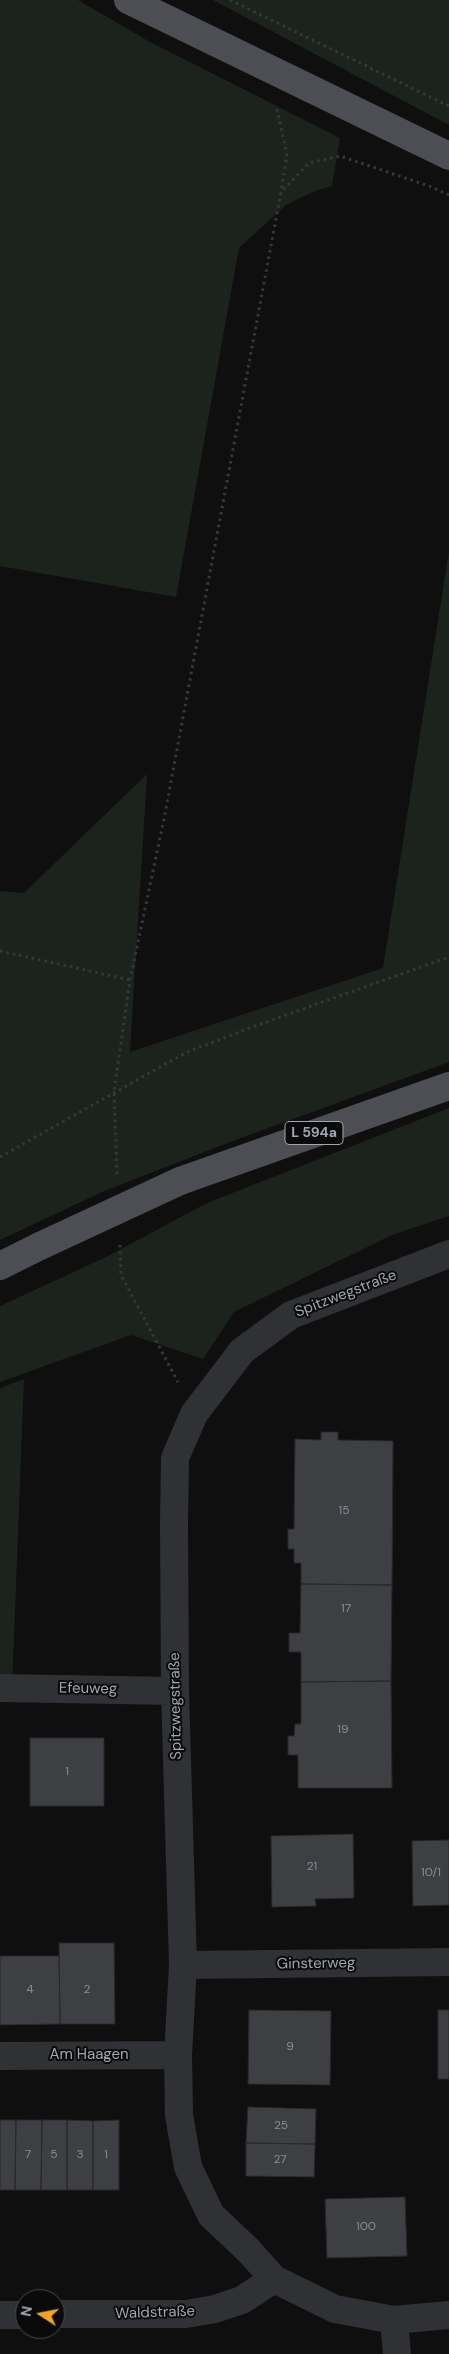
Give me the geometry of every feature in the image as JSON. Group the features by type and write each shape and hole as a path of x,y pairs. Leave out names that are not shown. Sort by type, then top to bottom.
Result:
{"main road":[{"path":"128,0 268,70 449,156"},
{"name":"L 594a","path":"0,1266 180,1181 449,1086"}],"street":[{"name":"Spitzwegstraße","path":"274,2279 248,2250 211,2215 188,2167 179,2114 178,2055 183,1965 175,1691 175,1458 194,1414 242,1351 291,1315 449,1254"},
{"name":"Efeuweg","path":"0,1688 175,1691"},
{"name":"Ginsterweg","path":"183,1965 449,1962"},
{"name":"Am Haagen","path":"0,2056 178,2055"},
{"name":"Waldstraße","path":"65,2314 186,2314 215,2309 242,2300 274,2279"},
{"path":"274,2279 335,2309 394,2320 449,2316"},
{"path":"0,2315 15,2314"},
{"path":"394,2320 397,2354"}],"path":[{"path":"230,0 449,106"},
{"path":"0,951 130,980 166,809 287,154 268,70"},
{"path":"281,192 309,163 340,156 429,186 449,195"},
{"path":"0,1157 185,1053 449,957"}],"shaded area":[{"path":"0,0 78,0 150,42 340,138 332,186 315,191 286,205 239,248 176,597 0,566"},
{"path":"213,0 449,0 449,125"},
{"path":"449,551 449,1062 230,1142 102,1192 0,1240 0,891 24,893 147,774 130,1052 383,968"},
{"path":"449,1108 449,1216 392,1235 234,1312 203,1359 131,1335 0,1382 0,1306 108,1256 207,1203"},
{"path":"24,1379 12,1688 0,1688 0,1388"}],"building":[{"path":"321,1432 338,1432 338,1440 393,1441 392,1585 301,1584 301,1563 294,1563 294,1549 288,1549 288,1529 294,1529 295,1439 321,1440"},
{"path":"301,1584 392,1585 391,1681 301,1682 301,1652 289,1652 289,1633 300,1633"},
{"path":"391,1681 392,1788 298,1788 298,1755 288,1755 288,1736 294,1736 295,1724 301,1724 301,1682"},
{"path":"30,1738 104,1738 104,1806 30,1806"},
{"path":"353,1834 354,1898 315,1899 316,1906 272,1907 271,1836"},
{"path":"449,1840 449,1905 413,1906 412,1841"},
{"path":"59,1943 114,1943 115,2024 60,2024"},
{"path":"0,1956 59,1956 60,2024 0,2025"},
{"path":"249,2010 331,2011 330,2085 248,2084"},
{"path":"438,2010 449,2010 449,2079 438,2079"},
{"path":"248,2107 316,2109 315,2144 246,2143"},
{"path":"0,2120 16,2120 15,2190 0,2190"},
{"path":"16,2120 42,2120 41,2190 15,2190"},
{"path":"42,2120 67,2120 67,2190 41,2190"},
{"path":"67,2120 93,2121 93,2190 67,2190"},
{"path":"119,2120 119,2190 93,2190 93,2121"},
{"path":"246,2143 315,2144 314,2177 246,2176"},
{"path":"405,2197 407,2256 327,2258 325,2199"}]}
